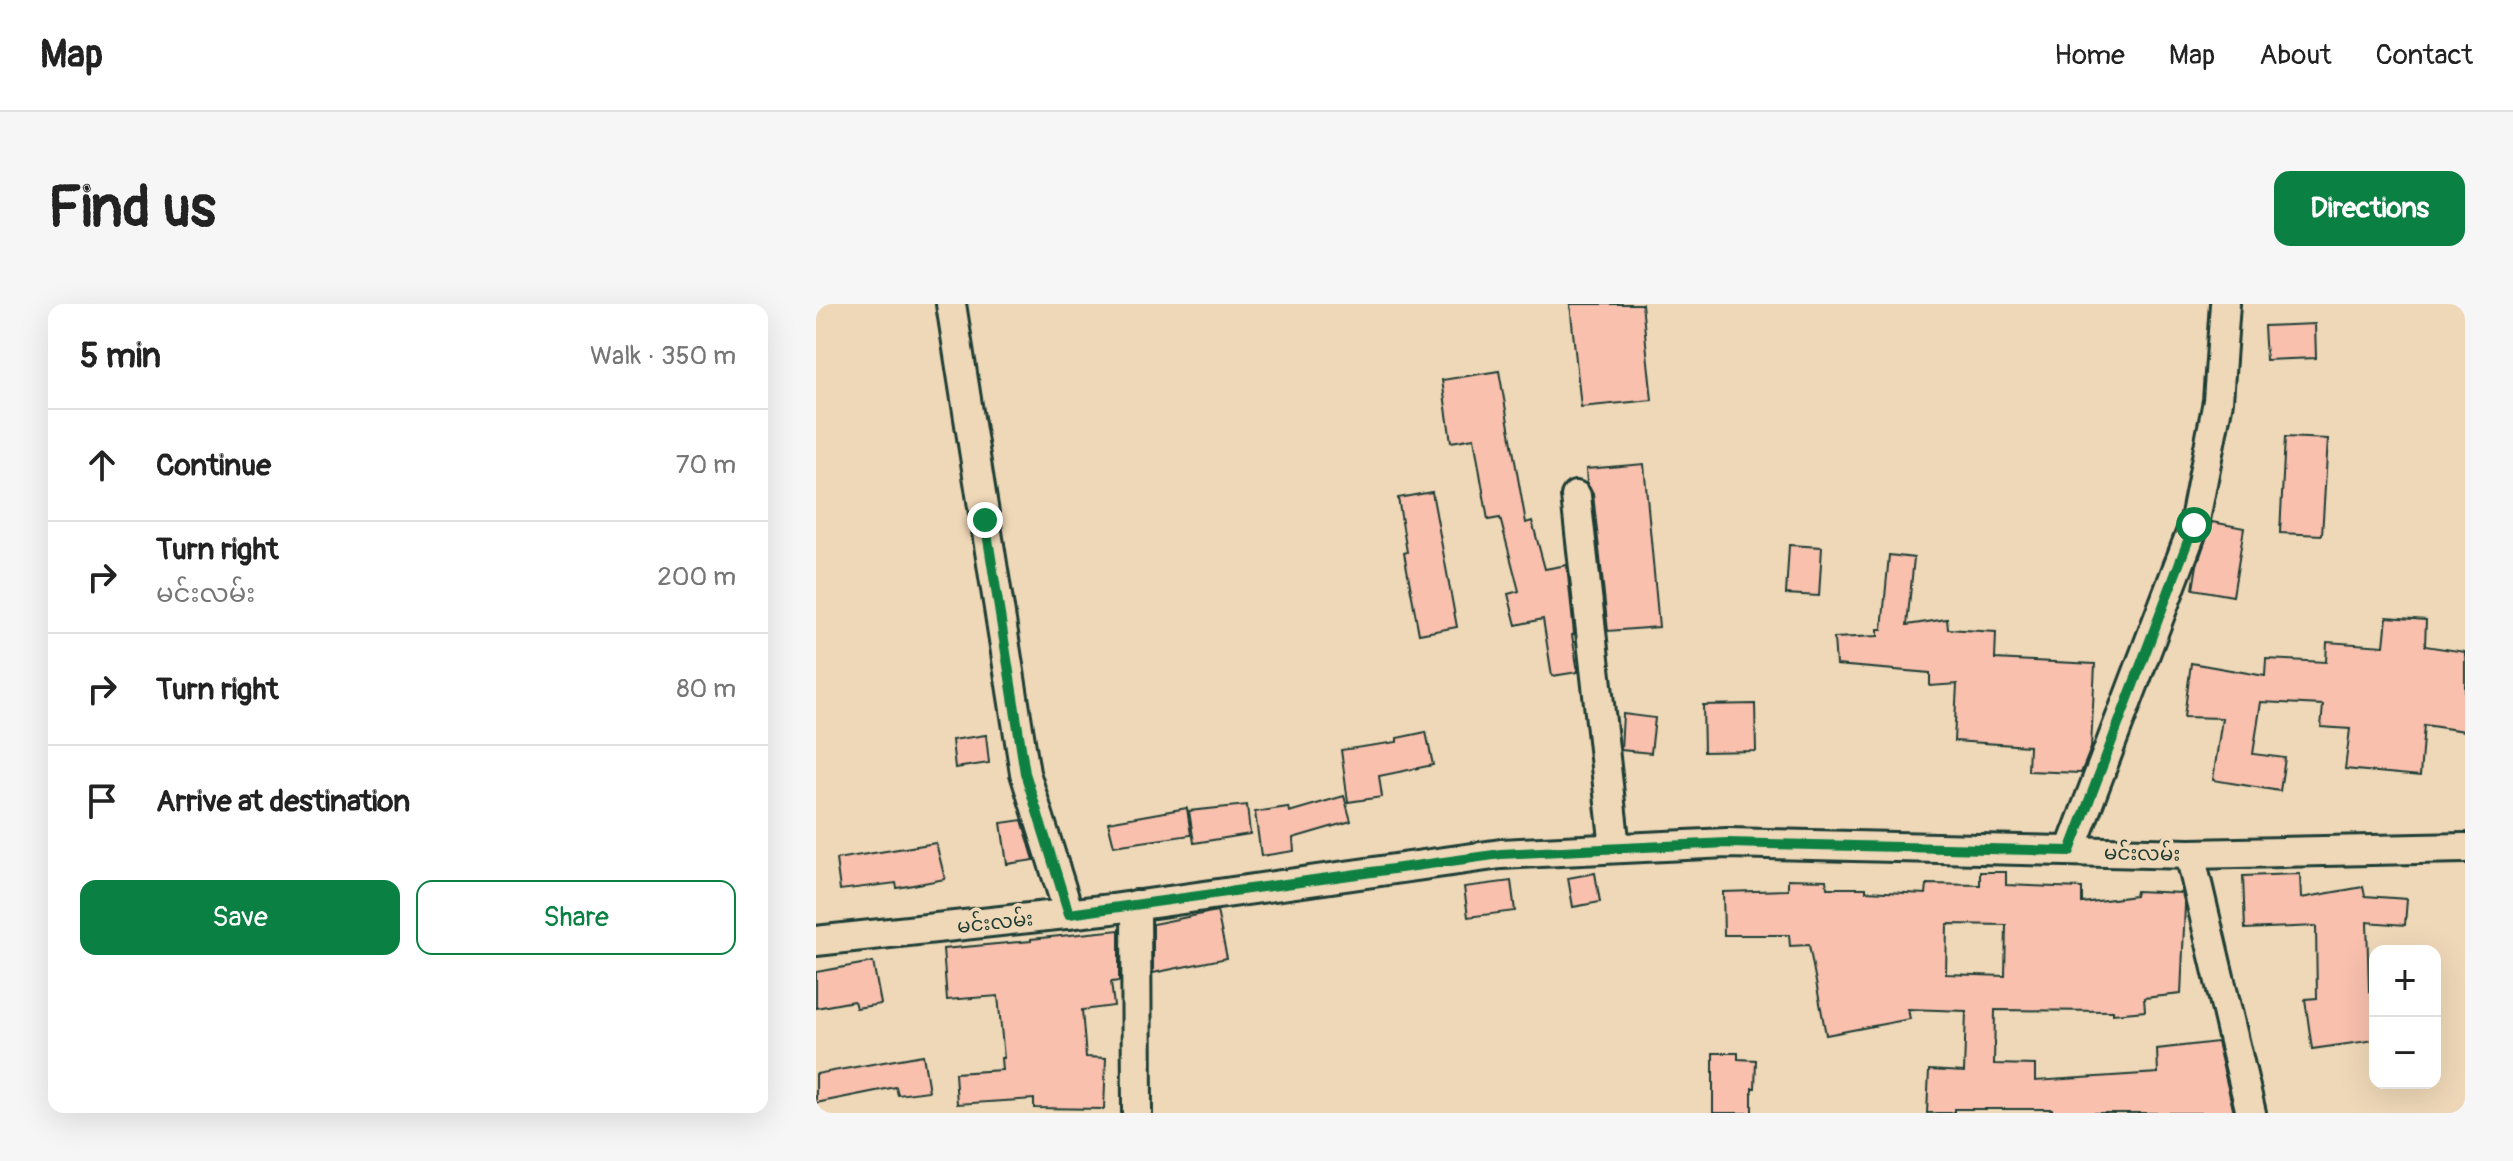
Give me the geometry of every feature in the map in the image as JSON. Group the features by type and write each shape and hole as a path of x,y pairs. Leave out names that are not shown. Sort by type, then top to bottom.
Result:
{"street":[{"path":"951,304 1025,773 1069,914"},
{"path":"2070,851 2194,525 2218,401 2225,304"},
{"path":"1576,496 1615,848"},
{"name":"မင်းလမ်း","path":"816,941 1069,914 1501,854 1727,843 2190,854 2465,848"},
{"path":"2190,854 2251,1113"},
{"path":"1136,905 1137,1113"}],"building":[{"path":"1570,304 1642,304 1652,400 1581,407"},
{"path":"2315,324 2316,358 2266,360 2264,326"},
{"path":"1499,371 1526,523 1532,521 1545,569 1567,565 1578,672 1552,676 1543,619 1516,625 1508,594 1519,591 1500,518 1488,520 1474,438 1451,442 1442,380"},
{"path":"2285,437 2328,439 2322,535 2280,533"},
{"path":"1644,464 1659,627 1608,631 1593,494 1587,484 1586,469"},
{"path":"1432,492 1457,627 1419,634 1404,553 1407,552 1398,498"},
{"path":"2212,522 2244,528 2233,596 2193,589 2197,565"},
{"path":"1789,545 1822,547 1819,596 1786,594"},
{"path":"1889,555 1914,558 1907,625 1947,619 1948,629 1996,632 1995,659 2095,664 2091,748 2081,773 2028,771 2029,746 1954,741 1957,684 1930,686 1930,673 1836,665 1834,638 1878,636 1878,629 1882,629"},
{"path":"2387,617 2426,620 2425,646 2465,652 2465,731 2424,725 2420,776 2345,769 2350,729 2321,727 2323,705 2261,702 2253,754 2285,758 2280,791 2213,780 2222,718 2184,717 2191,663 2265,676 2266,659 2326,662 2327,642 2384,646"},
{"path":"1755,704 1756,751 1704,752 1703,705"},
{"path":"1623,714 1655,718 1651,753 1621,750"},
{"path":"1426,732 1433,765 1379,776 1382,797 1348,802 1341,750 1397,742 1397,738"},
{"path":"986,735 989,763 955,768 952,740"},
{"path":"1344,796 1351,821 1293,838 1294,851 1261,856 1255,812 1288,807 1289,812"},
{"path":"1247,805 1250,834 1194,843 1189,811"},
{"path":"1187,808 1191,835 1114,846 1108,822"},
{"path":"1022,820 1034,860 1007,864 1001,823"},
{"path":"936,843 945,879 897,888 896,883 840,890 836,859"},
{"path":"1980,872 2006,872 2006,885 2082,888 2082,903 2135,896 2136,891 2182,893 2185,905 2181,994 2144,998 2145,1011 2113,1014 2113,1011 1995,1010 1994,1064 2035,1065 2035,1081 2158,1073 2157,1049 2217,1042 2234,1113 2052,1113 2052,1109 1954,1109 1954,1113 1927,1113 1929,1070 1964,1072 1966,1011 1908,1009 1910,1019 1826,1035 1809,945 1790,946 1789,935 1724,935 1723,892 1788,890 1788,879 1826,880 1827,888 1926,894 1927,884 1980,885","holes":["1947,924 2006,925 2005,976 1946,974"]},
{"path":"1595,873 1600,902 1573,907 1568,878"},
{"path":"2300,874 2301,898 2363,887 2365,896 2407,899 2405,925 2367,922 2369,1041 2312,1049 2305,999 2317,998 2316,926 2245,929 2243,876"},
{"path":"1511,881 1515,911 1468,917 1464,887"},
{"path":"1217,911 1227,958 1153,973 1153,924"},
{"path":"1119,930 1119,981 1111,982 1114,1006 1082,1010 1086,1057 1106,1058 1104,1109 1034,1108 1034,1099 957,1104 955,1073 1002,1070 1001,1058 1004,1058 998,996 947,1000 943,949"},
{"path":"873,962 881,1004 856,1008 854,1001 816,1008 816,972"},
{"path":"1713,1053 1738,1053 1738,1059 1756,1060 1752,1113 1713,1113"},
{"path":"923,1055 929,1091 898,1095 896,1087 816,1103 816,1074"}],"route":[{"path":"985,520 1025,773 1069,914 1501,854 1727,843 2070,851 2194,525"}]}
